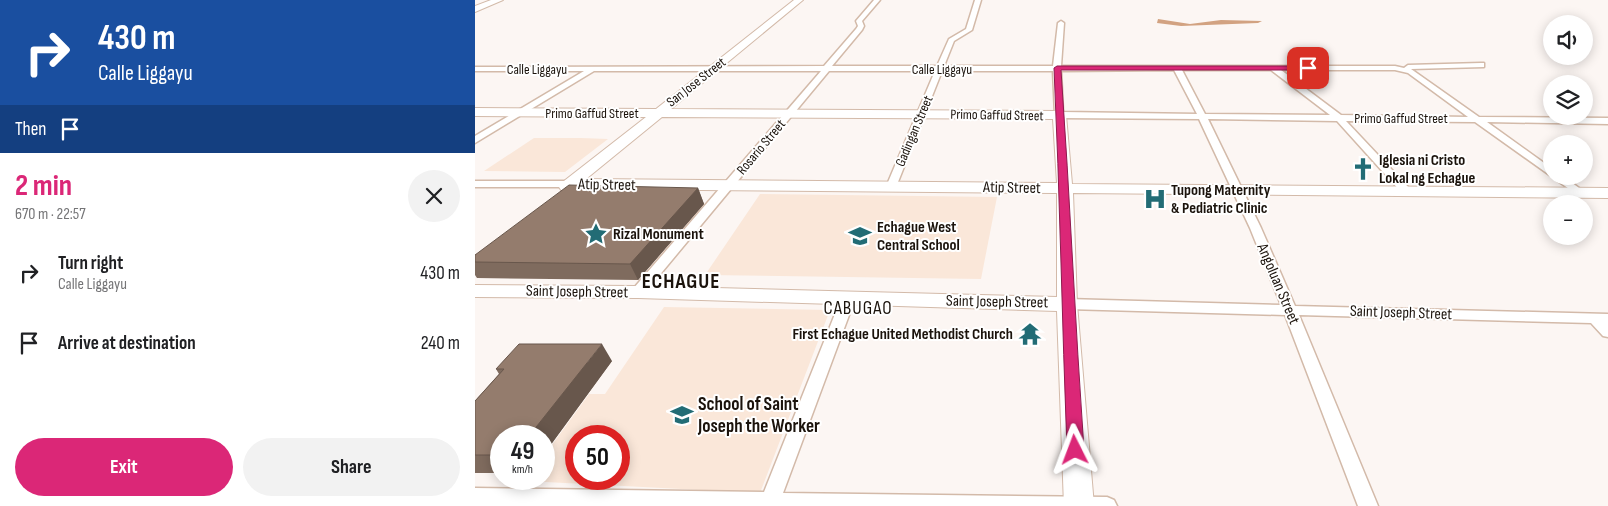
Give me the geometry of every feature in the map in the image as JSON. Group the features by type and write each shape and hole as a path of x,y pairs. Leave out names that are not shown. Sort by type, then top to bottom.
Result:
{"main road":[{"path":"475,8 499,0"},
{"name":"San Jose Street","path":"548,202 799,0"},
{"name":"Primo Gaffud Street","path":"475,112 1059,116"},
{"path":"1059,116 1065,189 1067,304 1079,505"},
{"name":"Atip Street","path":"570,184 1608,193"},
{"name":"Saint Joseph Street","path":"475,291 638,292 1067,304"}],"street":[{"name":"Rosario Street","path":"638,292 860,28 859,21 877,0"},
{"name":"Gadingan Street","path":"891,187 951,40 969,30 979,0"},
{"path":"1059,116 1057,68 1061,23"},
{"name":"Calle Liggayu","path":"476,69 712,70 1176,67 1395,68 1408,71 1408,67 1481,66"},
{"name":"Angoluan Street","path":"1176,67 1204,117 1237,190 1289,310 1368,506"},
{"path":"1273,68 1339,118 1406,191"},
{"path":"475,140 592,69"},
{"path":"1408,71 1543,167"},
{"name":"Primo Gaffud Street","path":"1059,116 1608,121"},
{"name":"Atip Street","path":"475,184 570,184"},
{"path":"1568,185 1579,193"},
{"path":"769,504 848,299"},
{"name":"Saint Joseph Street","path":"1067,304 1601,319"},
{"path":"1601,319 1608,332"},
{"path":"475,497 769,504 1107,506"}],"shaded area":[{"path":"1158,19 1190,24 1221,20 1262,21 1258,23 1181,26 1157,23"},
{"path":"534,138 608,139 565,172 484,171"},
{"name":"Echague West Central School","path":"760,194 997,197 981,279 705,275"},
{"name":"School of Saint Joseph the Worker","path":"664,307 830,310 760,493 630,486 630,425 566,425 589,394 605,394"},
{"name":"School of Saint Joseph the Worker","path":"565,427 565,483 555,482 555,441"}],"building":[{"path":"569,185 698,188 630,264 475,262 475,255"},
{"path":"519,344 602,344 538,425 490,425 490,455 475,455 475,401 504,369 496,369"}],"place":[{"name":"Iglesia ni Cristo Lokal ng Echague","path":"1363,169"},
{"name":"Tupong Maternity & Pediatric Clinic","path":"1155,199"},
{"name":"Rizal Monument","path":"596,234"},
{"name":"Echague West Central School","path":"860,236"},
{"name":"First Echague United Methodist Church","path":"1030,334"},
{"name":"School of Saint Joseph the Worker","path":"682,415"}],"district":[{"name":"ECHAGUE","path":"681,281"},
{"name":"CABUGAO","path":"858,308"}],"route":[{"path":"1075,450 1067,304 1065,189 1057,68 1308,68"}]}
